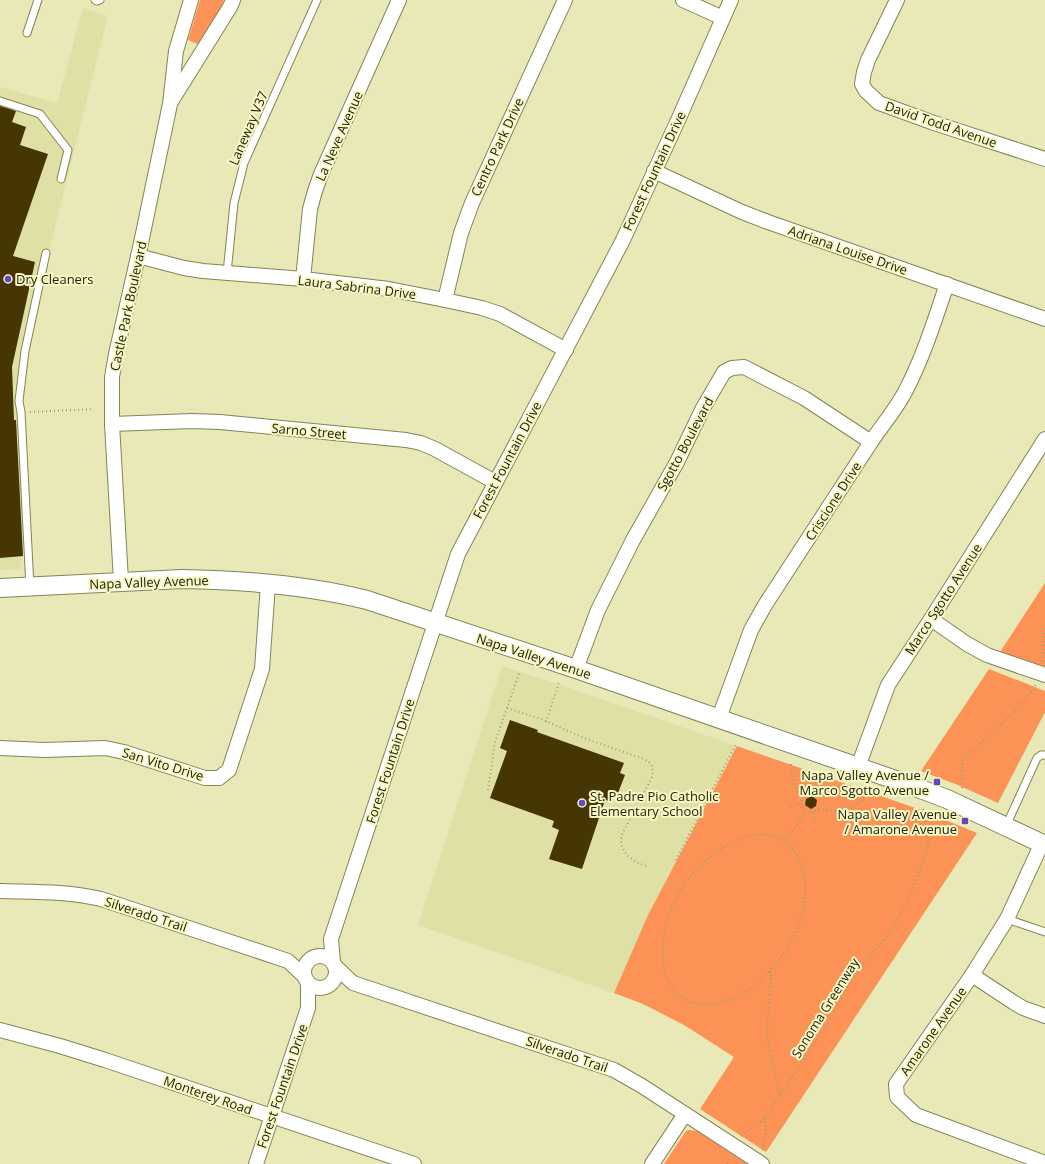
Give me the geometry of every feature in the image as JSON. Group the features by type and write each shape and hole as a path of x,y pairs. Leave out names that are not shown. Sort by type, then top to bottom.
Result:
{"street":[{"name":"Castle Park Boulevard","path":"121,581 112,424 112,377 170,104 176,51 191,0"},
{"name":"Castle Park Boulevard","path":"170,104 233,0"},
{"name":"La Neve Avenue","path":"303,279 310,209 315,191 321,174 399,0"},
{"name":"Centro Park Drive","path":"445,300 461,233 472,203 565,0"},
{"path":"683,0 723,18"},
{"name":"Forest Fountain Drive","path":"313,958 331,939 458,554 623,240 731,0"},
{"name":"David Todd Avenue","path":"897,0 868,60 862,84 866,91 879,102 934,123 1045,159"},
{"name":"Adriana Louise Drive","path":"654,171 742,212 768,222 1045,319"},
{"name":"Laura Sabrina Drive","path":"138,256 184,268 389,289 482,308 500,314 566,350"},
{"name":"Criscione Drive","path":"719,718 752,630 765,605 907,389 928,339 947,284"},
{"name":"Sgotto Boulevard","path":"576,669 598,610 634,540 677,462 703,408 724,372 732,368 744,367 804,398 871,442"},
{"name":"Sarno Street","path":"112,424 192,421 213,422 406,440 421,443 435,449 495,482"},
{"name":"Marco Sgotto Avenue","path":"858,767 888,685 1045,440"},
{"name":"Napa Valley Avenue","path":"0,588 121,581 205,579 320,590 367,600 576,669 935,794 1044,844"},
{"name":"San Vito Drive","path":"0,748 44,750 105,748 124,752 205,778 220,778 229,770 262,670 268,584"},
{"path":"931,619 976,650 1041,674"},
{"name":"Amarone Avenue","path":"1044,844 1007,920 972,975 896,1084 897,1097 916,1115 1045,1163"},
{"name":"Silverado Trail","path":"0,891 59,892 86,895 288,961 313,958"},
{"name":"Forest Fountain Drive","path":"331,939 334,964"},
{"path":"325,957 334,964 337,971 336,977 334,982 327,987 315,988 306,980 305,966 313,958 325,957"},
{"name":"Silverado Trail","path":"288,961 306,980"},
{"name":"Silverado Trail","path":"334,964 353,983 614,1070 638,1083 685,1114 763,1158"},
{"path":"972,975 1023,1008 1045,1016"},
{"name":"Forest Fountain Drive","path":"256,1164 308,1008 306,980"},
{"name":"Silverado Trail","path":"327,987 353,983"},
{"name":"Forest Fountain Drive","path":"308,1008 327,987"},
{"name":"Monterey Road","path":"0,1030 75,1051 414,1164"},
{"path":"652,1164 685,1114"}],"lane":[{"path":"27,33 38,0"},
{"path":"95,0 100,0"},
{"name":"Laneway V37","path":"228,273 234,203 244,163 318,0"},
{"path":"0,101 40,114 68,150 61,179"},
{"path":"30,587 21,412 19,401 25,352 46,253"},
{"path":"1006,826 1037,758 1041,755 1045,755"},
{"path":"1007,920 1045,932"}],"path":[{"path":"21,412 94,410"},
{"path":"962,788 962,761 1009,717 1033,690 1041,674 1044,662 1045,654 1043,645 1045,630"},
{"path":"488,790 495,742 520,671"},
{"path":"546,722 559,683"},
{"path":"507,708 584,738 644,759 651,764 653,772 652,776 626,826 621,840 622,846 629,856 637,863 648,866"},
{"path":"676,860 736,744"},
{"path":"791,764 794,786 802,796 800,803 803,810 806,812 813,813 820,808 827,811 839,811 855,806 868,794 869,790"},
{"path":"791,807 800,803"},
{"path":"924,809 928,844"},
{"path":"785,842 806,812"},
{"path":"813,813 815,822"},
{"name":"Sonoma Greenway","path":"740,1137 765,1117 825,1028 860,968 882,943 898,919 913,888 928,844 934,834 948,820"},
{"path":"760,834 774,836 785,842 795,851 803,868 806,884 805,902 802,915 789,946 770,971 749,989 730,1000 716,1004 696,1003 678,995 673,989 665,973 663,956 664,935 671,911 686,884 698,868 719,850 740,839 760,834"},
{"path":"770,971 771,977 767,1033 768,1044 780,1094"},
{"path":"763,1158 766,1128 765,1117"}],"shaded area":[{"path":"200,0 224,0 213,25 200,45 188,40"},
{"path":"83,8 108,16 24,351 21,412 23,557 20,569 0,570 0,87 57,103"},
{"path":"1045,583 1045,667 1000,652"},
{"name":"St. Padre Pio Catholic Elementary School","path":"502,666 737,746 648,915 614,993 418,925"},
{"path":"989,669 1045,691 1045,712 998,803 958,785 921,771"},
{"path":"737,746 921,810 977,833 766,1152 700,1109 734,1057 684,1025 643,1004 614,993 648,915"},
{"path":"686,1131 697,1131 748,1164 664,1164"}],"building":[{"path":"0,106 16,111 12,122 26,127 20,145 48,154 13,256 35,262 12,367 23,556 0,558"},
{"path":"510,720 538,730 537,732 624,763 620,773 625,775 618,793 613,791 610,801 605,800 582,869 549,859 559,830 552,827 554,821 490,798 507,751 500,748"},
{"path":"812,796 817,800 816,806 811,809 805,805 806,799"}],"place":[{"name":"Dry Cleaners","path":"8,279"},
{"name":"Napa Valley Avenue / Marco Sgotto Avenue","path":"937,782"},
{"name":"St. Padre Pio Catholic Elementary School","path":"582,803"},
{"name":"Napa Valley Avenue / Amarone Avenue","path":"965,821"}]}
